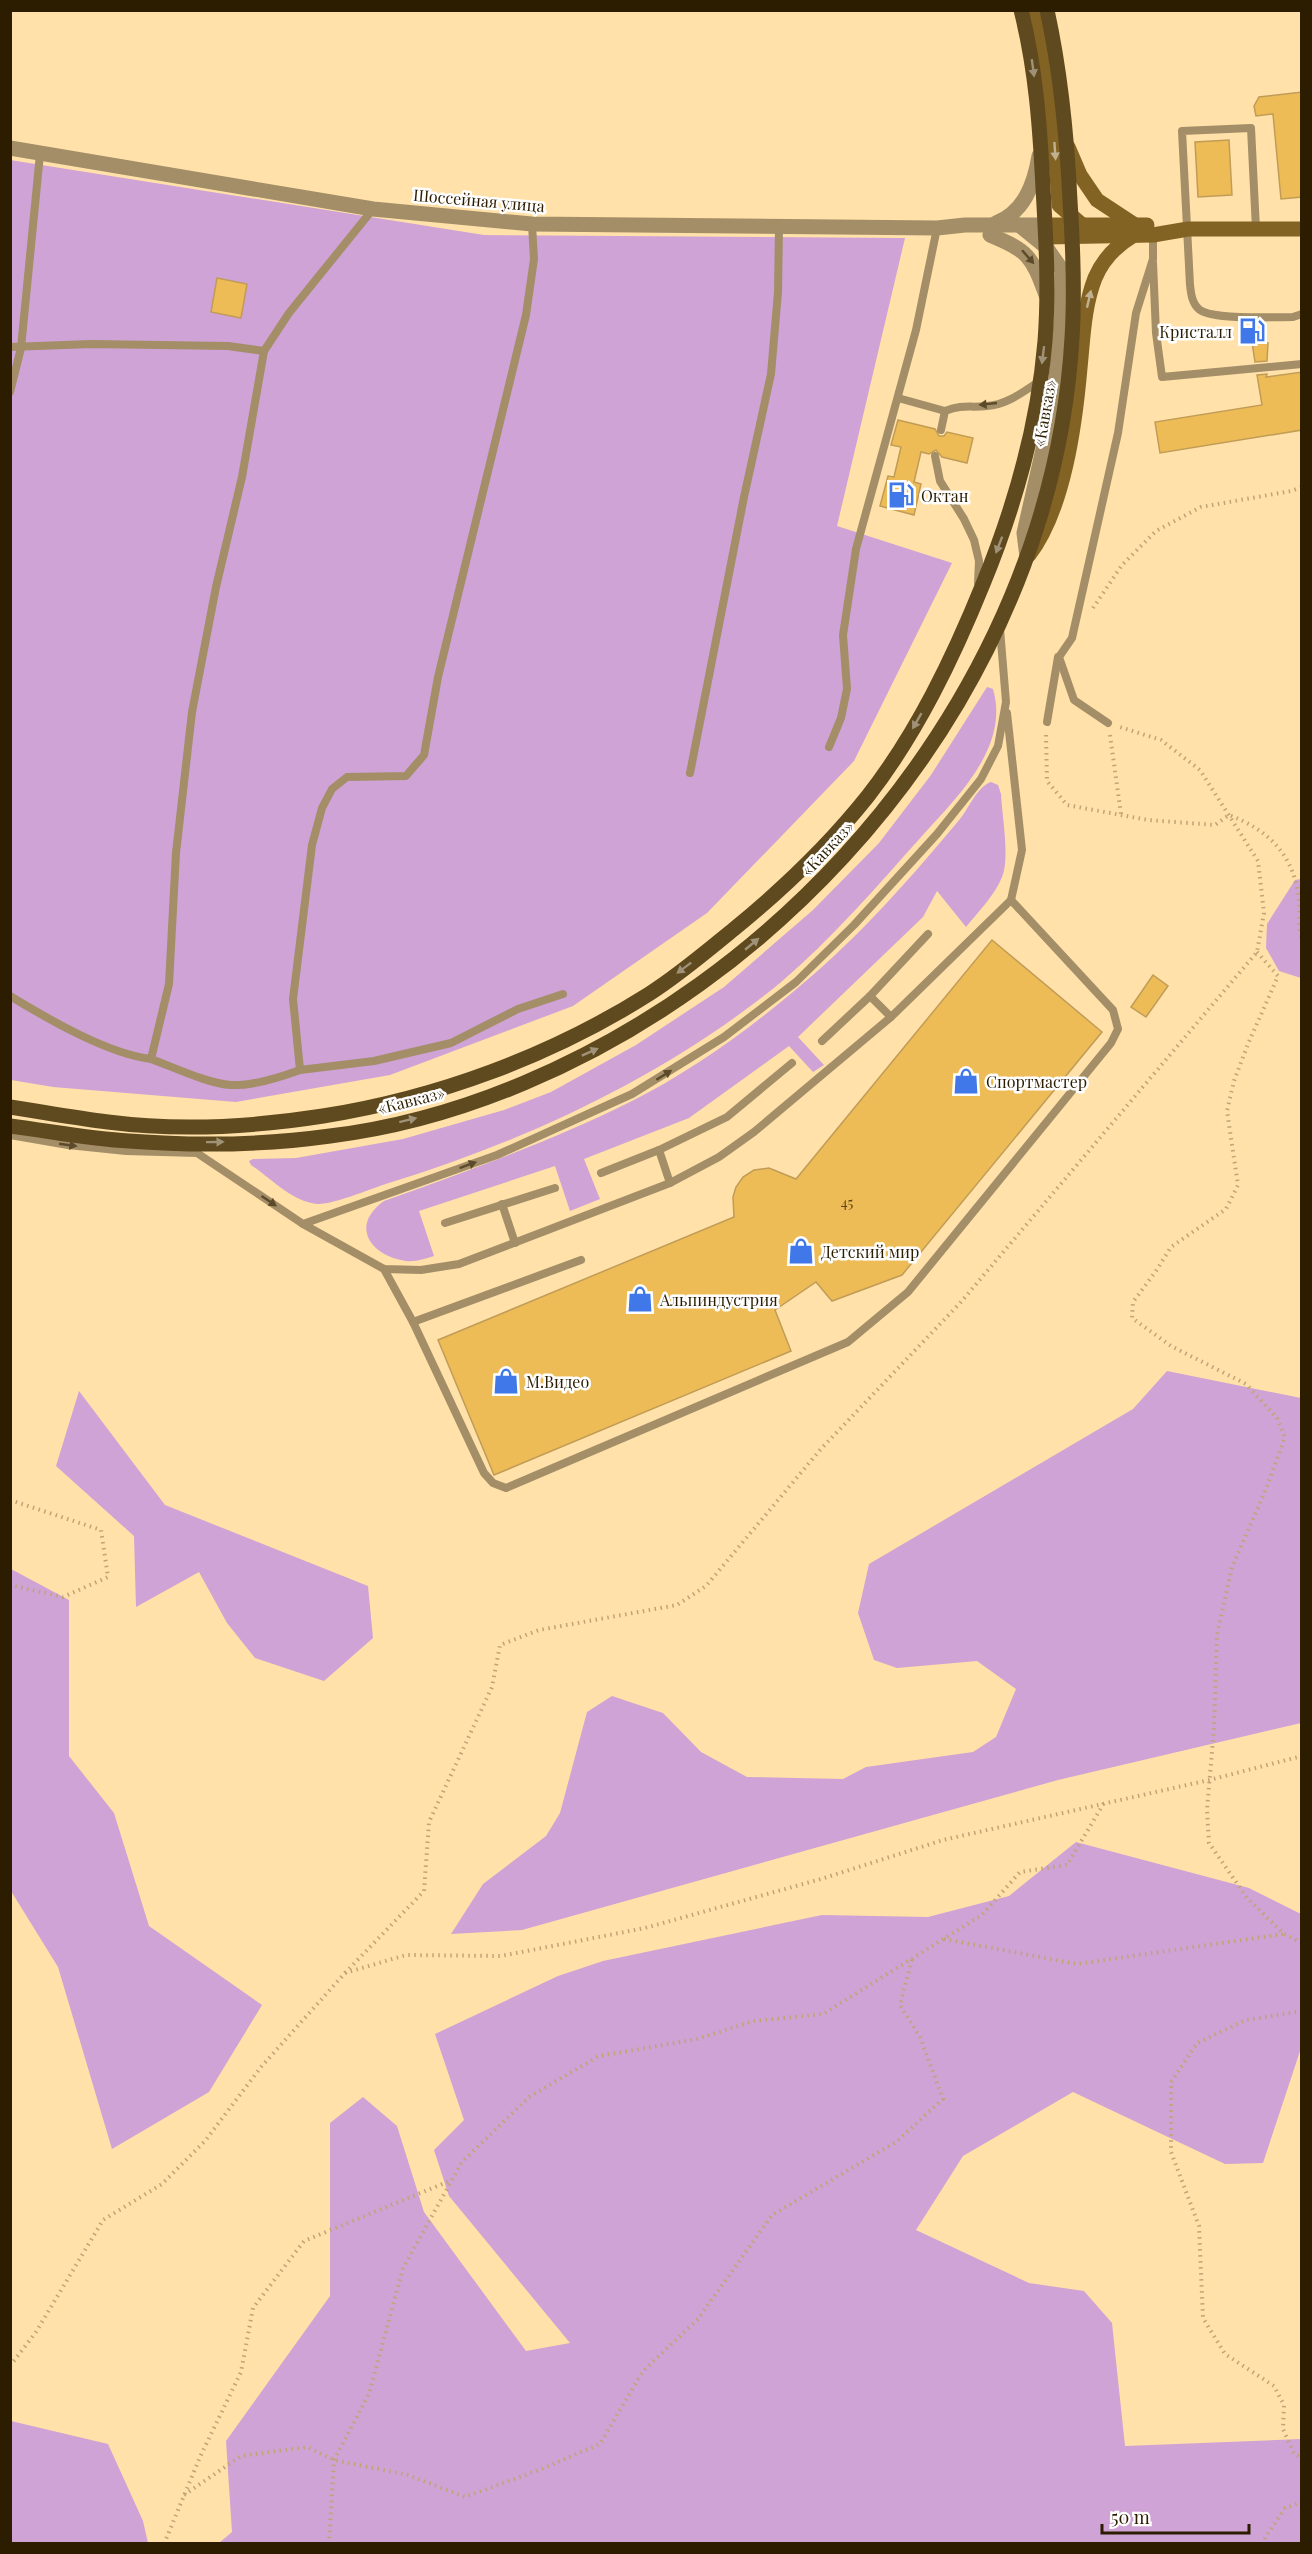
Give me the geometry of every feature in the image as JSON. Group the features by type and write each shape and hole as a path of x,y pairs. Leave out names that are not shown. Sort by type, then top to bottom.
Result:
{"main road":[{"name":"«Кавказ»","path":"10,1107 110,1123 171,1126 243,1125 322,1117 398,1101 464,1081 531,1056 592,1027 652,992 709,950 769,901 820,851 869,794 913,728 961,637 1000,541 1021,477 1040,381 1047,297 1038,102 1022,10"},
{"path":"1034,10 1046,65 1052,108 1059,205 1075,225 1102,235 1154,225 1181,230"},
{"name":"«Кавказ»","path":"10,1126 128,1141 250,1142 332,1136 404,1121 471,1103 604,1046 662,1011 725,966 782,919 839,864 890,805 934,743 968,688 1027,557 1047,491 1067,390 1072,341 1075,225 1057,56 1047,10"},
{"path":"1068,147 1080,175 1097,200 1134,230"},
{"path":"1043,236 1075,225 1134,230 1154,235 1181,230 1302,229"},
{"path":"1027,557 1042,538 1062,474 1075,409 1089,299 1096,276 1118,245 1134,230"}],"street":[{"name":"Шоссейная улица","path":"10,148 373,209 532,224 943,228 964,234 991,230"},
{"path":"991,230 1018,210 1029,191 1041,148"},
{"path":"991,230 1019,225 1043,236 1062,270 1062,320 1054,400 1024,532 1027,557"},
{"path":"991,230 1043,236"},
{"path":"991,230 1030,257 1047,297"}],"lane":[{"path":"1256,229 1251,128 1182,131 1181,230 1193,301 1201,311 1215,315 1293,317 1302,314"},
{"path":"10,392 21,348 40,154"},
{"path":"151,1059 169,984 176,853 192,712 216,587 242,477 264,351 289,313 373,209"},
{"path":"300,1070 293,999 312,845 322,808 332,789 347,777 406,776 424,756 438,676 526,315 534,259 532,224"},
{"path":"690,773 744,496 771,374 778,292 779,228"},
{"path":"829,747 841,718 847,689 843,635 848,592 859,539 943,228"},
{"path":"1154,235 1156,333 1162,377 1302,364"},
{"path":"1047,722 1059,657 1072,638 1118,433 1136,313 1153,259"},
{"path":"10,347 114,344 228,346 264,351"},
{"path":"898,398 945,411 961,405 988,406 1011,400 1040,381"},
{"path":"941,430 945,411"},
{"path":"935,456 940,481 964,519 974,540 979,561 978,597"},
{"path":"10,1135 68,1145 126,1151 197,1153 303,1224 384,1269 421,1270 459,1264 669,1183 719,1156 754,1132 891,1017 1011,900 1022,850 1005,702 1000,621"},
{"path":"1059,657 1074,700 1108,723"},
{"path":"303,1224 497,1155 632,1094 724,1037 796,982 854,926 937,834 981,779 998,746 1005,702"},
{"path":"384,1269 414,1322 484,1473 493,1483 506,1488 848,1342 908,1292 1111,1043 1118,1029 1113,1010 1011,900"},
{"path":"822,1041 870,996 928,934"},
{"path":"10,996 132,1057 151,1059 231,1085 276,1078 300,1070 374,1061 451,1043 518,1009 563,994"},
{"path":"870,996 891,1017"},
{"path":"601,1173 659,1150 727,1117 792,1063"},
{"path":"659,1150 669,1183"},
{"path":"445,1223 555,1188"},
{"path":"502,1204 515,1243"},
{"path":"414,1322 581,1260"}],"path":[{"path":"1075,622 1091,612 1122,565 1156,531 1201,507 1302,487"},
{"path":"1047,722 1047,781 1067,805 1148,820 1215,825 1229,815 1252,824 1271,839 1290,863 1299,899 1300,937 1302,938"},
{"path":"1108,723 1121,814"},
{"path":"1257,952 1278,976 1234,1081 1227,1111 1238,1185 1226,1209 1171,1247 1133,1302 1132,1318 1171,1346 1246,1384 1277,1419 1285,1437 1266,1489 1232,1567 1217,1635 1214,1728 1209,1780 1209,1843 1247,1898 1284,1934 1302,1943"},
{"path":"10,1500 101,1530 108,1577 63,1597 10,1585"},
{"path":"10,2366 36,2332 103,2220 162,2184 205,2141 261,2067 345,1973 424,1891 429,1822 492,1687 500,1645"},
{"path":"345,1973 406,1955 501,1956 645,1928 821,1879 943,1840 1209,1780 1302,1756"},
{"path":"329,2544 334,2460 369,2394 403,2268 462,2162 529,2097 599,2056 697,2039 754,2021 823,2014 982,1916 1020,1872 1068,1865 1104,1803"},
{"path":"943,1939 1077,1964 1284,1934"},
{"path":"184,2495 241,2456 307,2446 334,2460 408,2475 465,2497 539,2470 600,2444 643,2371 698,2319 772,2215 896,2142 943,2099 920,2037 900,2005 912,1959"},
{"path":"1302,2011 1246,2020 1197,2043 1171,2082 1171,2151 1199,2226 1203,2318 1225,2354 1274,2386 1284,2405 1283,2429 1294,2454 1302,2458"},
{"path":"164,2544 241,2372 253,2307 304,2241 452,2180"},
{"path":"1261,2544 1285,2508 1302,2502"}],"shaded area":[{"path":"10,160 484,235 905,238 837,526 952,563 854,761 707,913 573,1006 390,1075 236,1102 53,1087 11,1080"},
{"path":"987,687 993,689 996,710 994,731 977,770 964,788 871,893 818,948 780,983 691,1047 596,1101 546,1124 444,1165 333,1202 317,1204 299,1199 251,1165 249,1161 253,1159 296,1158 403,1139 504,1110 551,1092 636,1045 724,987 813,910 879,843 931,775"},
{"path":"991,782 998,785 1001,794 1005,848 1004,869 995,890 966,927 937,891 923,917 798,1037 824,1065 813,1072 789,1046 689,1118 584,1159 600,1199 570,1211 555,1166 419,1211 434,1256 417,1261 406,1261 383,1253 374,1246 366,1230 368,1220 373,1211 384,1201 510,1155 602,1116 676,1077 761,1018 822,967 864,927 960,819 977,793"},
{"path":"1302,879 1301,978 1279,971 1266,948 1267,924 1295,880"},
{"path":"1167,1371 1301,1398 1301,1723 1058,1780 522,1930 451,1934 483,1884 546,1836 560,1813 587,1712 612,1696 663,1713 701,1752 747,1777 843,1779 866,1767 973,1752 996,1737 1016,1689 977,1661 897,1668 874,1660 858,1613 869,1564 1133,1409"},
{"path":"79,1391 165,1505 368,1586 373,1638 324,1681 255,1658 227,1623 199,1572 136,1607 134,1536 56,1466"},
{"path":"11,1569 69,1600 69,1756 114,1813 149,1926 262,2005 209,2092 112,2149 58,1967 11,1891"},
{"path":"1076,1842 1249,1888 1301,1914 1301,2048 1263,2163 1225,2164 1073,2092 963,2156 916,2230 1029,2283 1084,2291 1112,2323 1125,2446 1301,2439 1301,2543 219,2543 232,2532 226,2441 330,2296 330,2123 363,2097 397,2126 424,2212 526,2351 570,2343 449,2196 434,2150 464,2120 435,2034 558,1976 603,1961 822,1915 928,1917 1009,1896"},
{"path":"11,2421 108,2444 143,2521 148,2543 11,2543"}],"building":[{"path":"1302,92 1302,197 1281,199 1273,114 1256,116 1254,106 1259,97"},
{"path":"1229,140 1232,195 1198,197 1195,142"},
{"path":"217,278 247,284 241,318 211,312"},
{"path":"1252,342 1268,343 1267,361 1255,362"},
{"path":"1302,372 1302,430 1160,453 1155,422 1262,405 1257,375 1267,374 1266,377"},
{"path":"898,420 935,429 939,436 944,436 947,432 973,438 967,463 942,457 936,450 929,454 921,452 914,482 921,484 914,515 880,506 888,476 894,477 901,447 891,445"},
{"path":"992,940 1102,1032 902,1275 832,1301 816,1282 775,1310 791,1351 494,1475 438,1340 734,1217 733,1197 736,1187 743,1177 754,1170 769,1168 796,1179"},
{"path":"1153,975 1168,986 1146,1017 1131,1007"}],"place":[{"name":"Кристалл","path":"1252,331"},
{"name":"Октан","path":"901,495"},
{"name":"Спортмастер","path":"966,1081"},
{"name":"Детский мир","path":"801,1251"},
{"name":"Альпиндустрия","path":"640,1299"},
{"name":"М.Видео","path":"506,1381"}]}
